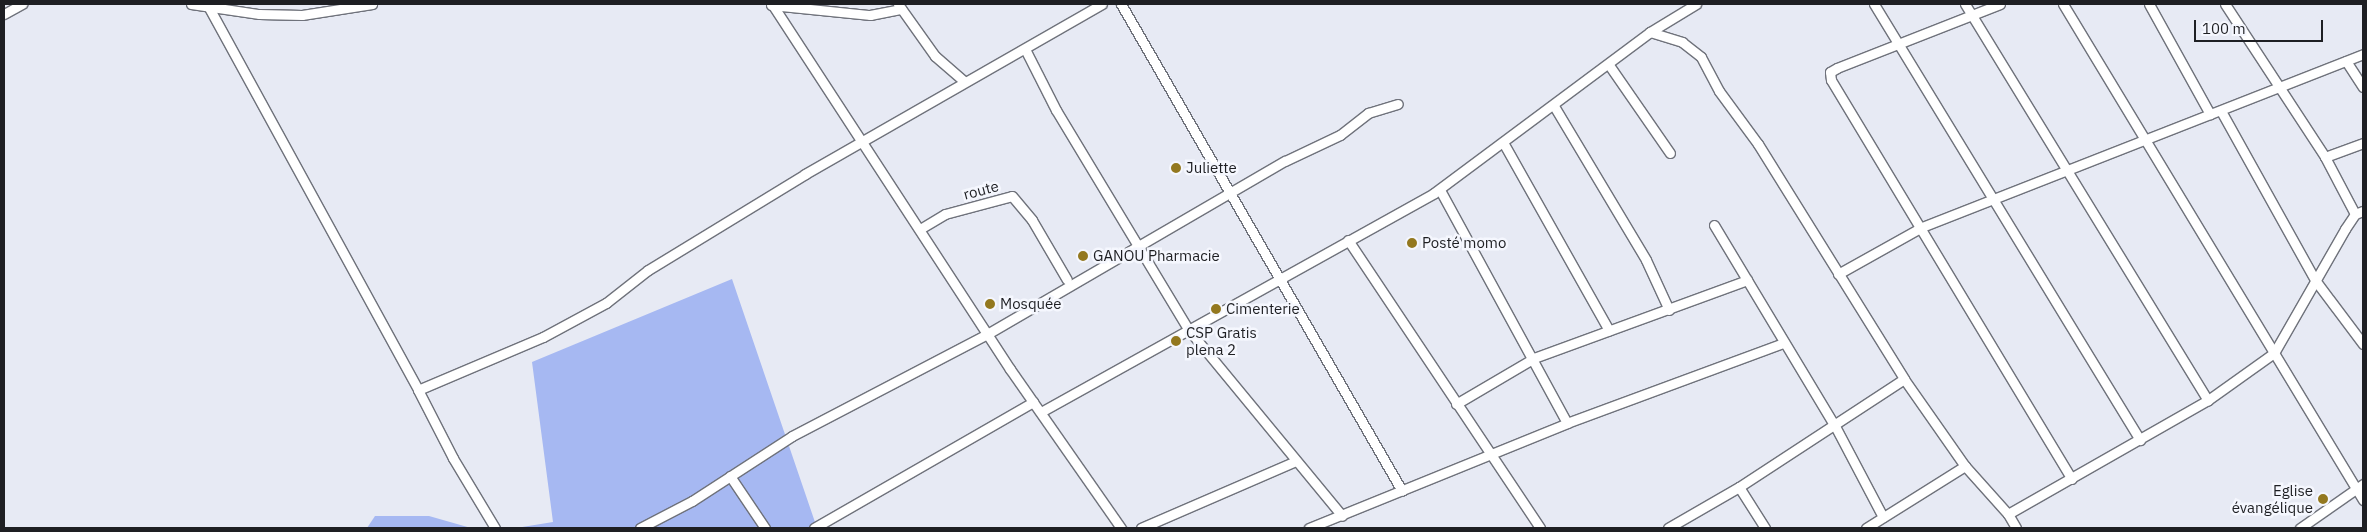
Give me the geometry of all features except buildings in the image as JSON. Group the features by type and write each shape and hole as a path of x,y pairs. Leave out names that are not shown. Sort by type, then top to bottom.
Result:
{"street":[{"path":"4,14 22,4"},
{"path":"191,4 258,14 302,15 372,4"},
{"path":"771,4 817,7 870,15 900,6 935,56 964,81"},
{"path":"771,4 863,141 1033,402 1122,528"},
{"path":"418,390 511,352 580,317 627,288 648,270 863,141 964,81 1025,49 1102,4"},
{"path":"1121,4 1402,490"},
{"path":"1874,4 2140,440"},
{"path":"1965,4 2208,400"},
{"path":"2000,4 1837,68 1830,72 1831,80 1922,227 2072,479"},
{"path":"2063,4 2147,138 2274,353 2360,486 2363,500"},
{"path":"2149,4 2210,114"},
{"path":"2008,514 2208,400 2274,353 2315,280 2359,213 2226,4"},
{"path":"207,5 418,390 453,458 495,528"},
{"path":"1041,412 1440,190 1609,65 1650,32 1690,5"},
{"path":"1650,32 1682,42 1701,57 1719,91 1758,144 1904,379 1965,466 2008,514 2016,528"},
{"path":"1025,49 1056,110 1188,329 1342,516"},
{"path":"1838,274 1922,227 2147,138 2210,114 2221,112 2363,54"},
{"path":"2346,61 2363,87"},
{"path":"1609,65 1670,153"},
{"path":"640,528 730,476 792,436 989,334 1136,245 1284,161 1340,135 1368,113 1398,104"},
{"path":"1554,106 1646,260 1670,310"},
{"path":"2221,112 2315,280 2363,344"},
{"path":"2325,157 2363,143"},
{"path":"1504,144 1609,330"},
{"path":"1440,190 1534,358 1567,423"},
{"name":"route","path":"920,229 945,214 1012,196 1032,220 1068,280"},
{"path":"1714,225 1834,426 1883,517"},
{"path":"1348,240 1540,528"},
{"path":"1456,404 1477,395 1534,358 1670,310 1746,280"},
{"path":"1310,528 1493,455 1567,423 1783,342"},
{"path":"1668,528 1739,487 1904,379"},
{"path":"814,528 1033,402"},
{"path":"1141,528 1296,461"},
{"path":"1866,528 1965,466"},
{"path":"730,476 765,528"},
{"path":"2300,528 2360,486"},
{"path":"1739,487 1765,528"}],"shaded area":[{"path":"732,279 817,528 516,528 553,522 532,362"},
{"path":"375,516 429,516 471,528 367,528"}],"place":[{"name":"Juliette","path":"1176,168"},
{"name":"Posté momo","path":"1412,243"},
{"name":"GANOU Pharmacie","path":"1083,256"},
{"name":"Mosquée","path":"990,304"},
{"name":"Cimenterie","path":"1216,309"},
{"name":"CSP Gratis plena 2","path":"1176,341"},
{"name":"Eglise évangélique","path":"2323,499"}]}
